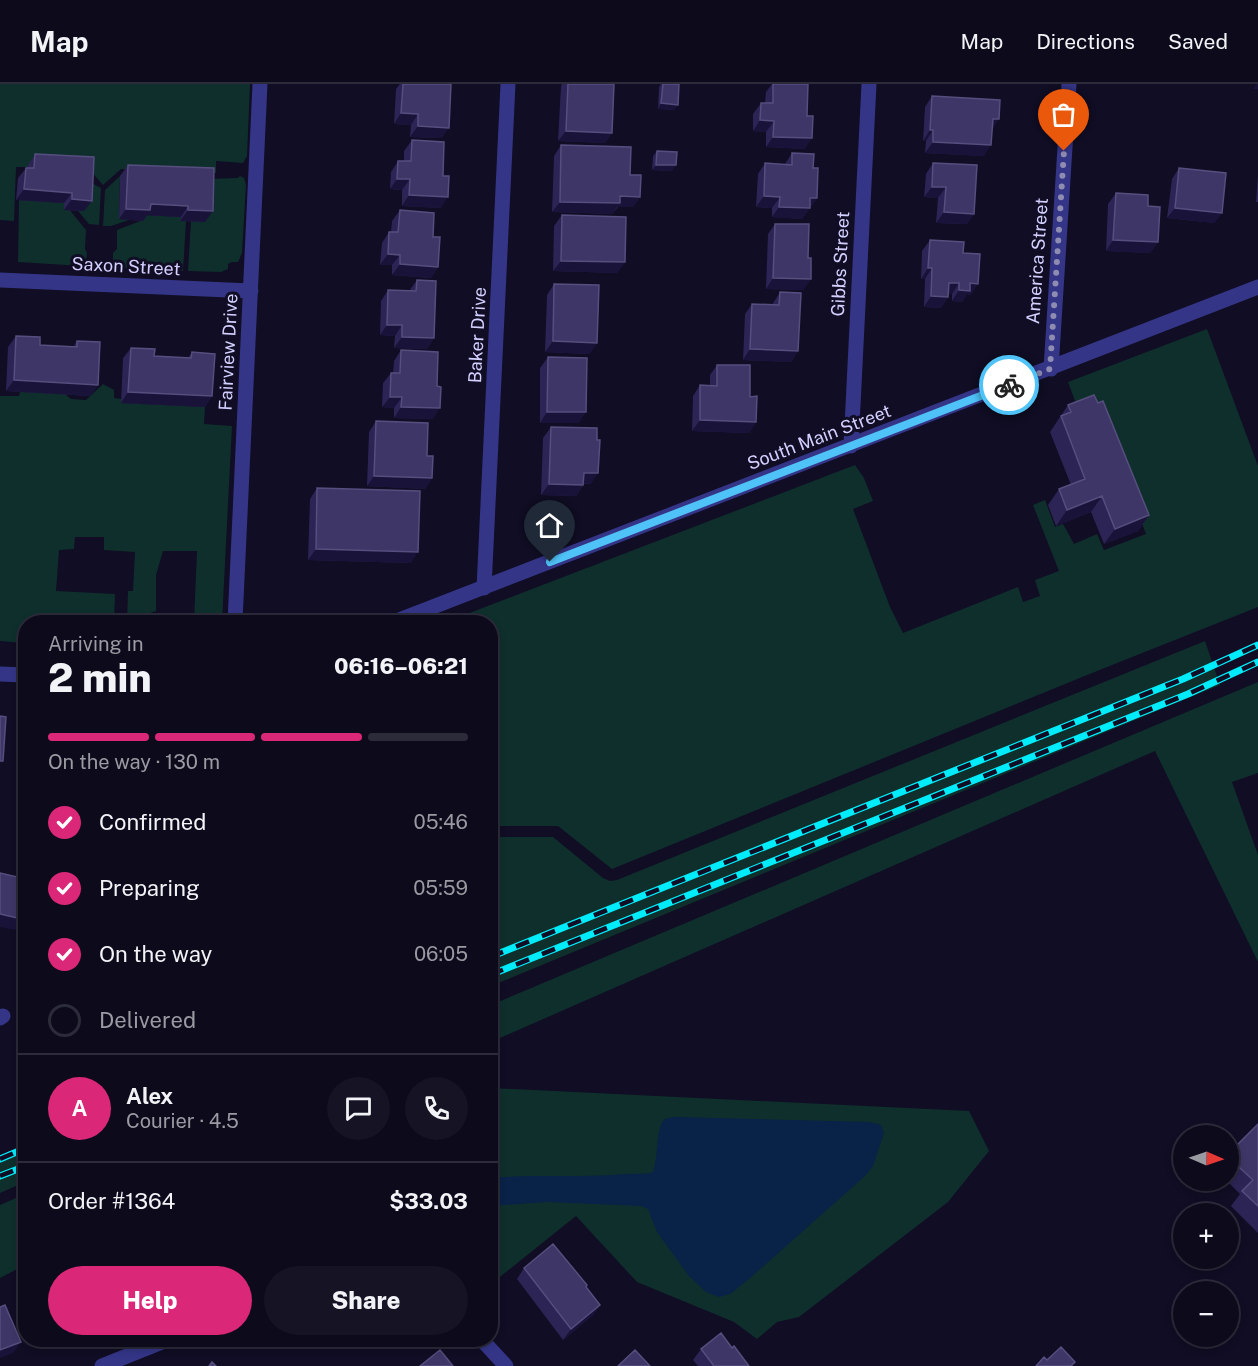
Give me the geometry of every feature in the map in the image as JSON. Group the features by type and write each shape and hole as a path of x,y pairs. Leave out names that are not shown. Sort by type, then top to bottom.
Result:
{"street":[{"name":"Fairview Drive","path":"235,615 261,84"},
{"name":"Baker Drive","path":"484,588 508,84"},
{"name":"Gibbs Street","path":"851,446 869,84"},
{"name":"America Street","path":"1050,369 1069,84"},
{"name":"Saxon Street","path":"0,280 251,291"},
{"name":"South Main Street","path":"413,615 1258,287"},
{"path":"0,674 18,675"},
{"path":"102,1366 149,1347"},
{"path":"488,1347 506,1366"}],"green space":[{"path":"0,84 250,84 247,156 243,163 216,161 216,173 121,169 103,185 87,167 16,167 14,221 0,220"},
{"path":"120,176 119,219 129,220 103,226 105,190"},
{"path":"240,176 244,178 246,185 242,253 238,262 228,264 228,269 221,272 188,271 191,221 207,179 238,178"},
{"path":"86,180 101,188 99,225 89,224 78,211 83,211"},
{"path":"19,200 64,203 86,230 85,249 87,253 83,266 18,262"},
{"path":"143,215 181,217 181,221 186,221 183,271 117,268 113,265 113,253 117,249 117,230 143,220"},
{"path":"1207,329 1258,466 1258,607 612,869 558,826 498,826 498,615 464,615 855,465 864,478 873,501 853,509 890,607 903,633 1018,587 1023,602 1040,596 1035,580 1059,571 1033,505 1045,500 1055,527 1063,524 1074,544 1097,534 1104,550 1146,534 1096,400 1077,406 1068,382"},
{"path":"103,384 114,390 114,398 121,399 121,403 205,407 204,424 232,426 222,615 194,615 197,551 163,551 156,575 156,611 145,615 127,615 128,591 133,591 135,552 104,550 104,537 75,537 74,549 59,550 56,591 115,594 114,615 18,615 18,642 0,641 0,396 19,396 20,392 65,394 71,399 86,400"},
{"path":"1205,641 1220,685 498,983 498,837 553,837 603,878 610,881"},
{"path":"1258,682 1258,773 1232,782 1258,855 1258,962 1155,751 498,1039 498,1002"},
{"path":"498,1088 969,1111 989,1151 948,1202 799,1317 777,1322 757,1339 734,1322 637,1282 576,1216 498,1278"},
{"path":"18,1148 18,1185 0,1193 0,1155"},
{"path":"18,1197 18,1269 0,1278 0,1205"}],"water":[{"path":"671,1117 870,1122 881,1125 884,1133 873,1166 865,1176 749,1279 730,1294 719,1297 706,1292 689,1276 657,1232 648,1209 641,1206 547,1202 498,1206 498,1178 653,1172 661,1124"}],"building":[{"path":"403,84 451,84 449,128 418,126 418,114 401,113"},
{"path":"568,84 614,84 612,133 566,131"},
{"path":"663,84 679,84 678,105 661,103"},
{"path":"773,84 808,84 807,116 813,116 812,138 773,137 774,121 760,120 761,103 773,103"},
{"path":"932,96 1000,100 999,119 993,119 991,145 933,142 933,130 930,130"},
{"path":"412,140 444,142 443,176 449,176 448,197 409,195 410,179 397,179 398,161 411,161"},
{"path":"561,145 631,147 630,175 641,175 640,197 620,196 620,203 560,202"},
{"path":"657,151 677,152 676,165 656,165"},
{"path":"792,153 814,154 813,168 818,168 817,198 810,198 810,208 779,207 780,197 764,196 765,163 792,165"},
{"path":"35,154 94,157 92,201 72,199 72,193 24,189 26,168 34,168"},
{"path":"933,163 977,165 974,214 944,212 946,187 932,187"},
{"path":"128,165 214,168 213,211 188,210 188,206 151,204 150,210 126,209"},
{"path":"1179,168 1226,173 1222,213 1175,208"},
{"path":"1116,193 1148,195 1148,206 1160,207 1158,242 1113,240"},
{"path":"400,210 434,213 433,237 440,237 438,267 400,264 400,255 388,254 389,232 398,232"},
{"path":"562,215 626,217 625,262 561,261"},
{"path":"775,224 809,224 808,258 811,258 811,279 773,278"},
{"path":"930,240 964,242 963,253 980,254 978,284 970,283 970,291 959,290 959,283 949,283 948,297 931,296 932,268 928,268"},
{"path":"417,280 436,281 434,338 402,337 402,325 387,325 388,290 416,291"},
{"path":"554,284 599,285 597,343 553,341"},
{"path":"780,292 801,293 798,351 750,349 752,304 779,305"},
{"path":"16,336 40,337 40,345 77,347 77,341 100,342 98,385 14,380"},
{"path":"131,348 155,349 154,356 191,358 192,352 215,354 212,396 128,392"},
{"path":"401,350 438,352 437,386 441,387 440,408 401,407 402,397 390,397 391,373 400,373"},
{"path":"548,357 587,358 586,412 547,412"},
{"path":"717,365 750,365 750,397 757,396 756,422 700,420 700,385 717,386"},
{"path":"1094,395 1098,403 1103,401 1149,515 1115,529 1102,496 1067,510 1059,489 1085,479 1061,416 1071,412 1068,405"},
{"path":"376,421 428,423 427,456 433,456 432,478 374,476"},
{"path":"551,427 597,428 597,440 600,440 598,473 584,473 583,485 549,484"},
{"path":"317,488 420,491 418,552 316,549"},
{"path":"0,716 6,717 3,761 0,761"},
{"path":"0,873 18,877 18,918 0,914"},
{"path":"1258,1124 1258,1206 1242,1191 1253,1180 1239,1167 1239,1143"},
{"path":"553,1244 587,1285 586,1287 600,1305 571,1329 524,1268"},
{"path":"5,1305 18,1335 18,1343 0,1350 0,1307"},
{"path":"721,1333 749,1366 714,1366 701,1349"},
{"path":"1061,1347 1075,1362 1071,1366 1036,1366 1044,1357 1047,1360"},
{"path":"440,1350 453,1366 420,1366"},
{"path":"635,1350 650,1366 618,1366"}],"railway":[{"path":"498,954 1183,679 1258,645"},
{"path":"498,972 1188,694 1258,662"},
{"path":"0,1159 18,1151"},
{"path":"0,1176 18,1169"}],"way so far":[{"path":"1009,385 1050,369 1064,151"}],"route":[{"path":"550,562 1009,385"}]}
